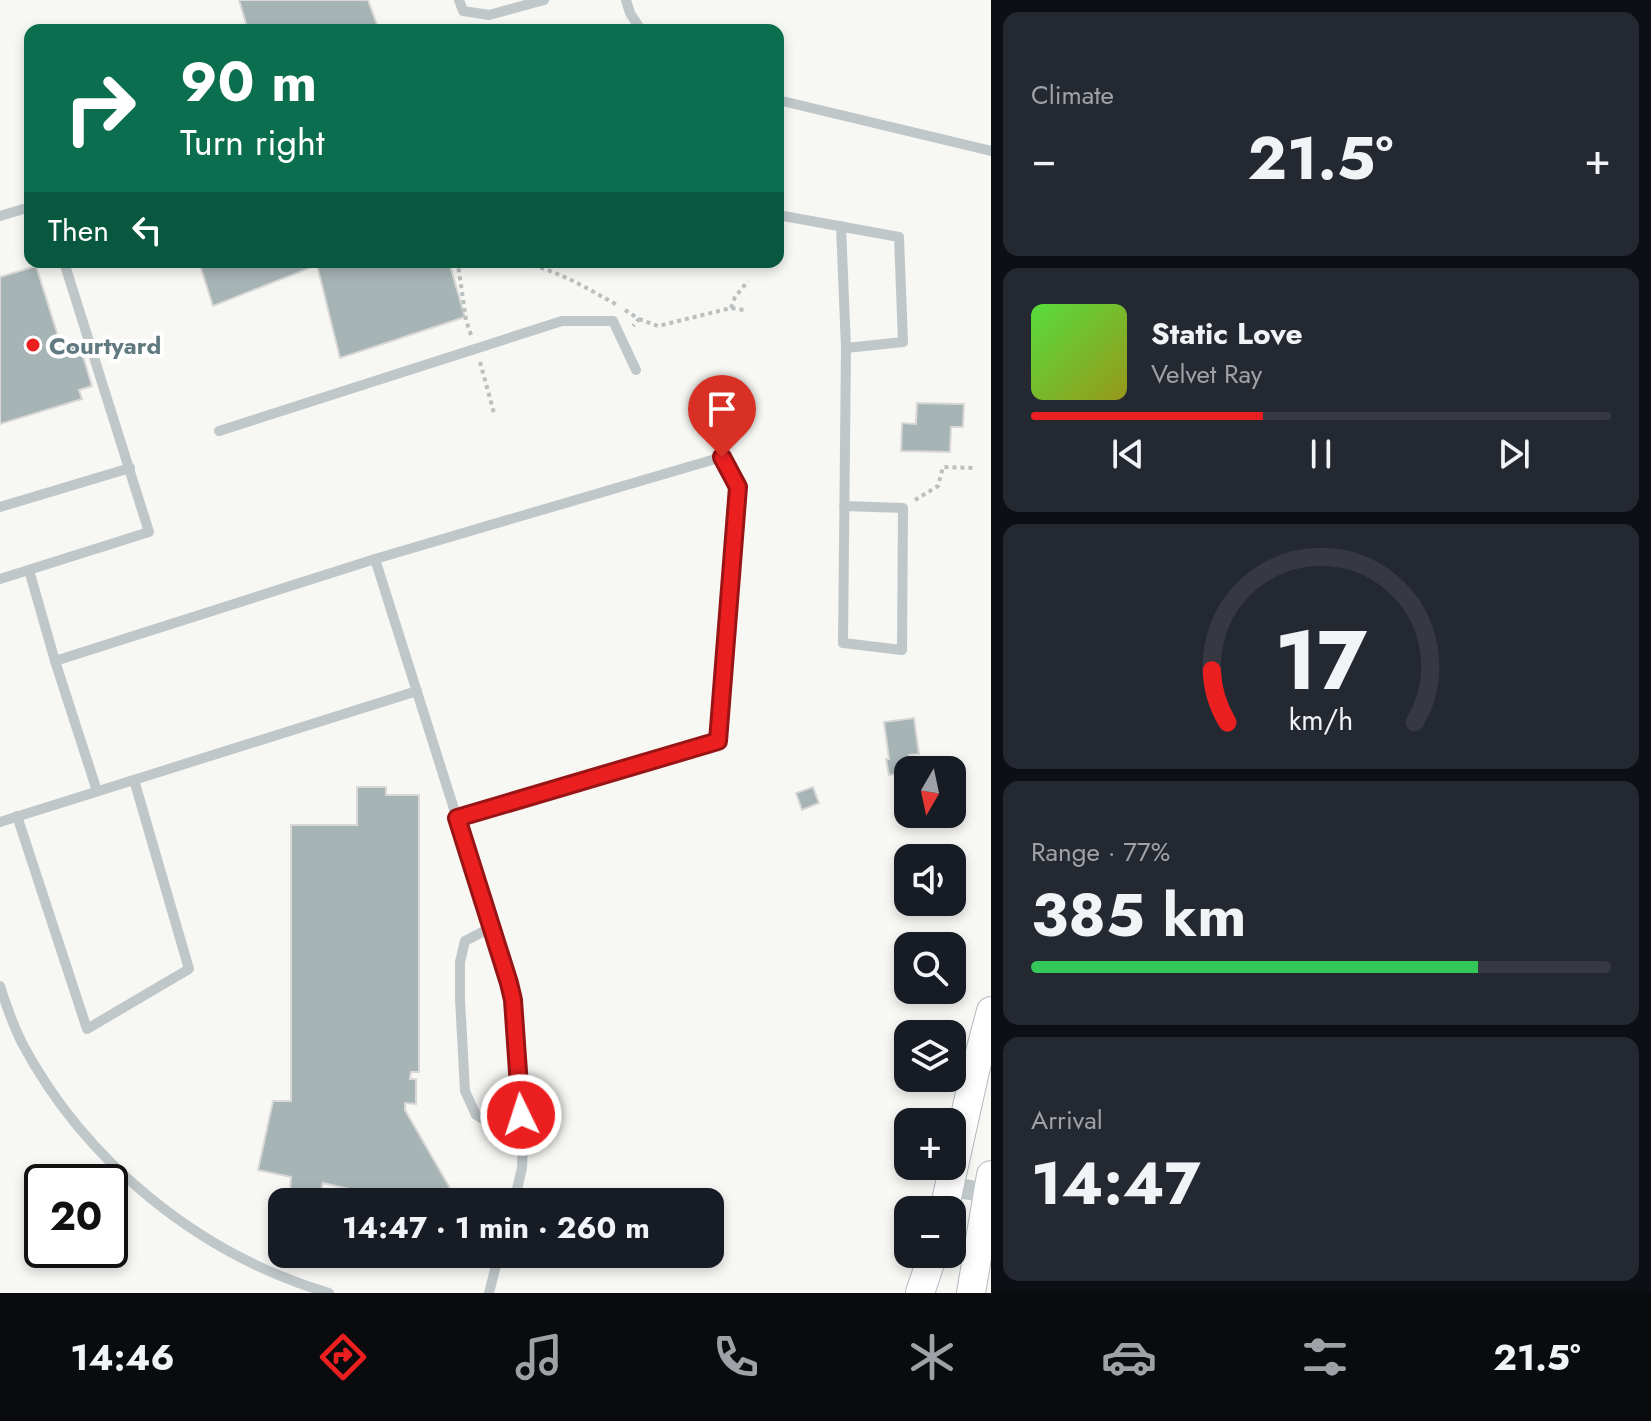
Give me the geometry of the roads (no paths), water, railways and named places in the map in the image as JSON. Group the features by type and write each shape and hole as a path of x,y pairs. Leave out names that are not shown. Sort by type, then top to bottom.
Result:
{"main road":[{"path":"947,1196 991,1011"},
{"path":"971,1293 990,1187"},
{"path":"920,1293 928,1268"}],"street":[{"path":"955,1196 990,1187"}],"lane":[{"path":"459,0 463,11 489,15 544,0"},
{"path":"626,0 637,24"},
{"path":"784,101 991,151"},
{"path":"0,216 24,209"},
{"path":"784,216 899,237 903,342 846,348"},
{"path":"841,226 846,348 844,506 843,643 902,650 903,508 844,506"},
{"path":"0,579 149,532 66,268"},
{"path":"219,431 562,321 613,321 636,370"},
{"path":"55,661 375,559 722,457 738,487 718,741 457,818"},
{"path":"0,507 130,468"},
{"path":"375,559 513,1000 523,1143 517,1188"},
{"path":"29,570 97,791"},
{"path":"0,822 417,691"},
{"path":"17,816 87,1029 189,969 134,780"},
{"path":"492,927 465,941 460,962 465,1091 476,1115 523,1143"},
{"path":"0,986 21,1041 48,1085 84,1132 127,1178 214,1243 245,1261 315,1291 329,1293"},
{"path":"489,1293 495,1268"}],"place":[{"name":"Courtyard","path":"33,345"}]}
